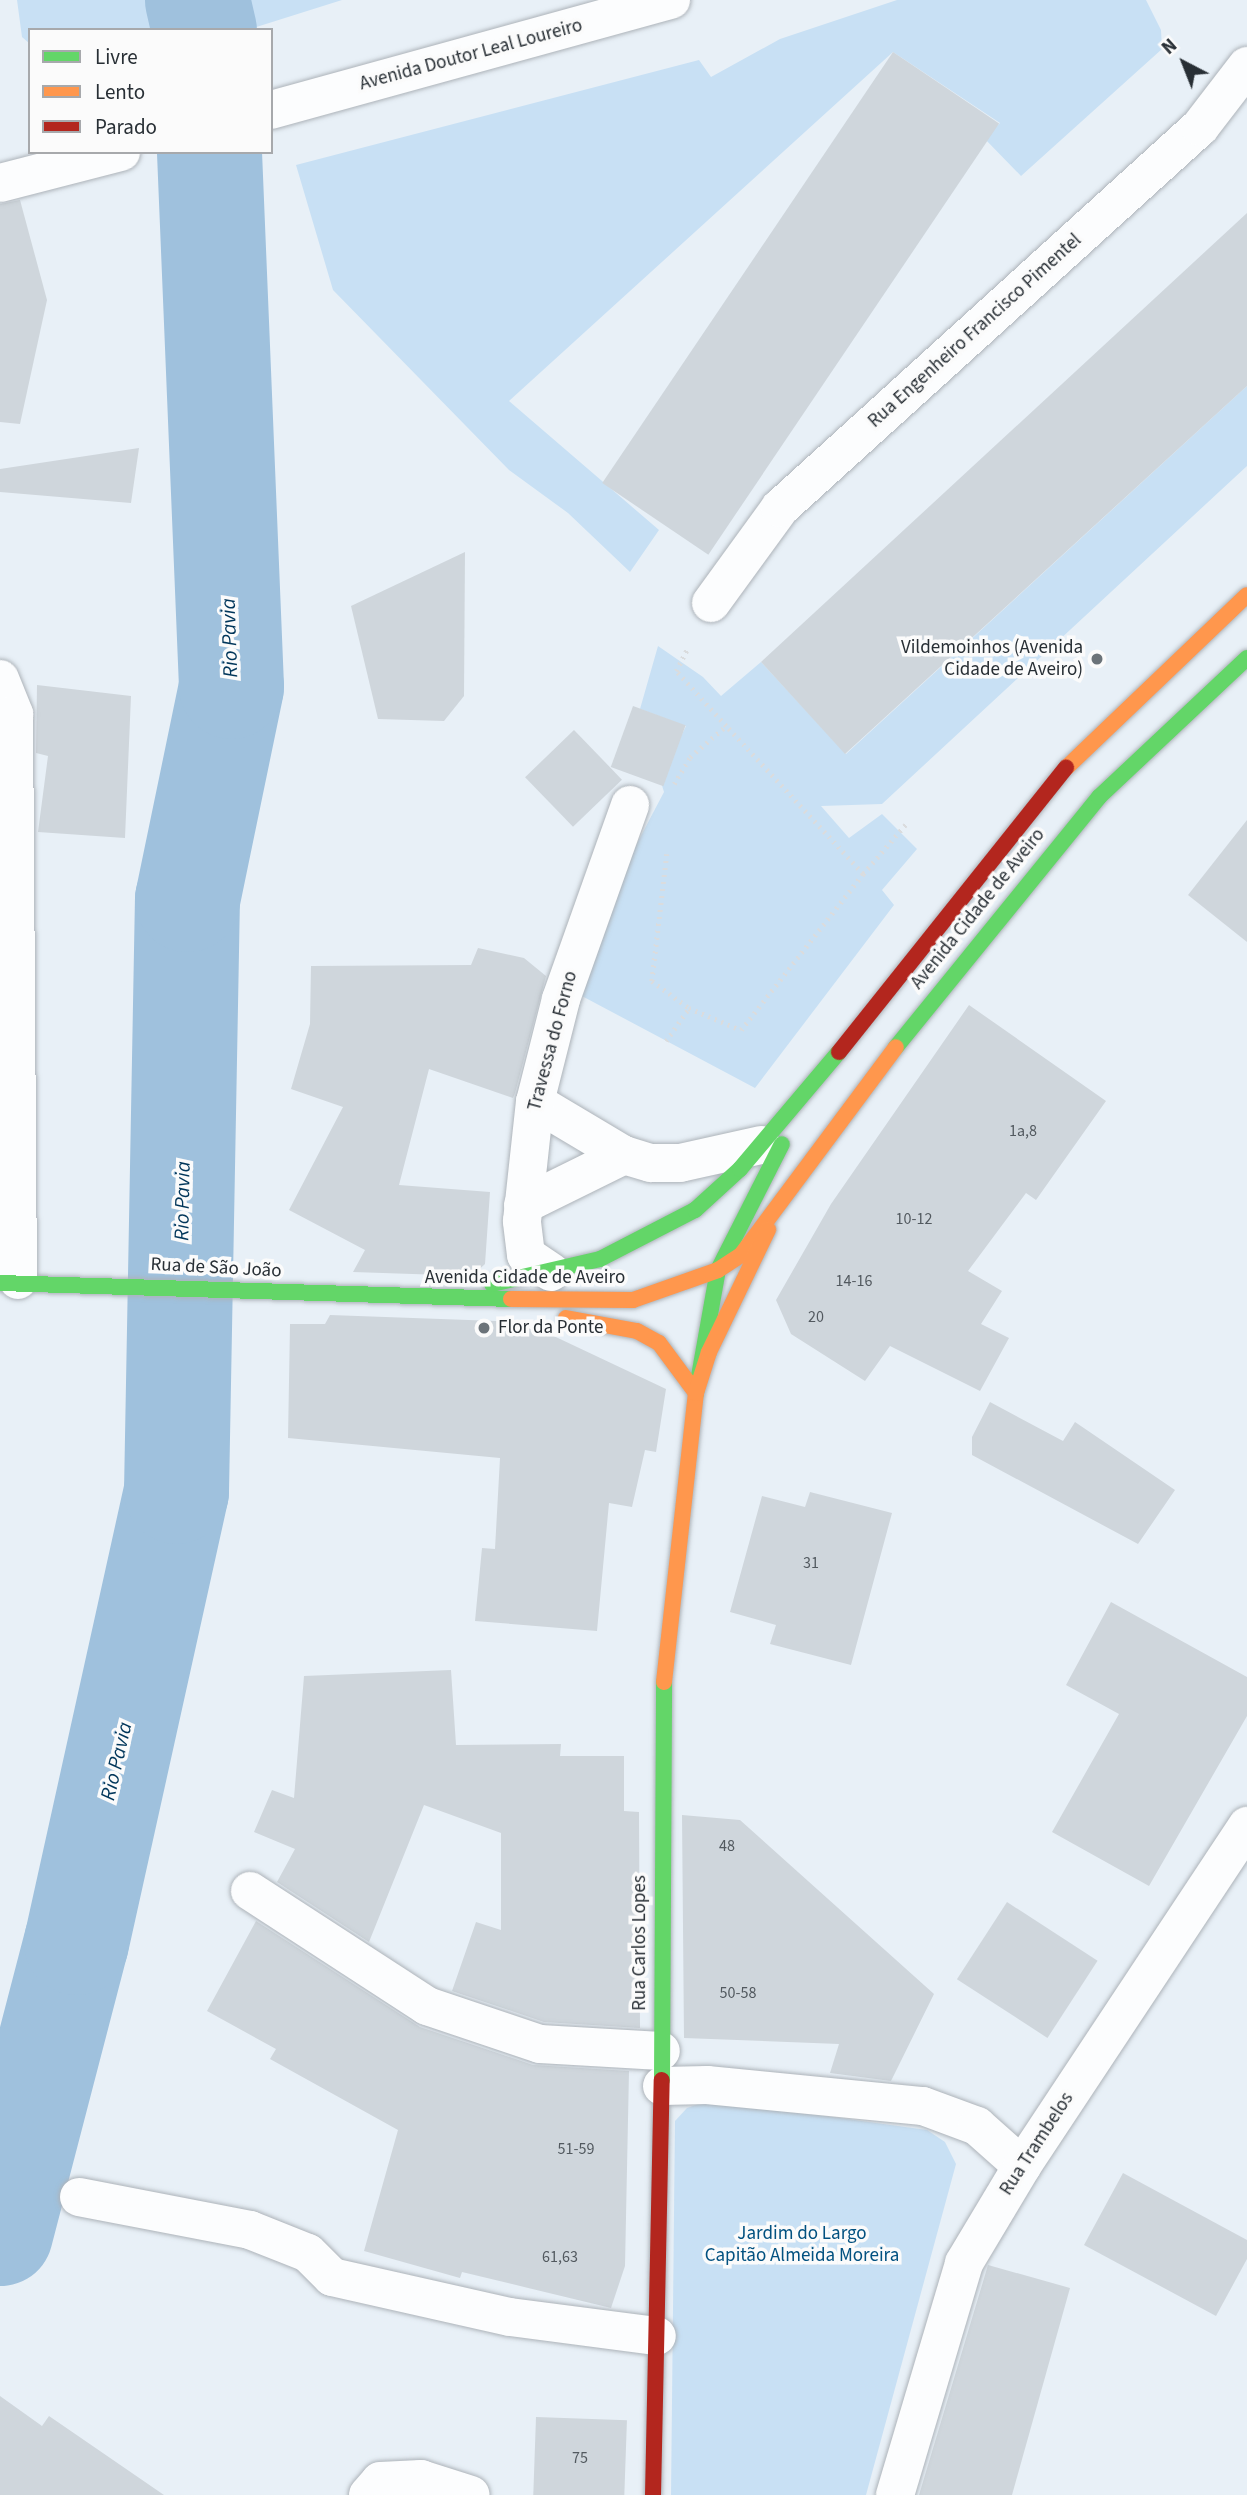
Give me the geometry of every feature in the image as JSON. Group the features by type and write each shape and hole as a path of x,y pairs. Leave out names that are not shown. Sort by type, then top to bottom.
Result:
{"main road":[{"name":"Avenida Cidade de Aveiro","path":"411,1300 551,1272 600,1259 695,1210 761,1145 813,1086 1052,781 1247,595"},
{"name":"Avenida Cidade de Aveiro","path":"411,1300 633,1300 718,1270 741,1255 776,1215 909,1029 1032,873 1098,797 1247,658"},
{"name":"Avenida Cidade de Aveiro","path":"696,1393 718,1270 813,1086"},
{"name":"Avenida Cidade de Aveiro","path":"696,1393 734,1295 776,1215"},
{"name":"Rua de São João","path":"9,1281 411,1300"},
{"name":"Avenida Cidade de Aveiro","path":"411,1300 637,1331 659,1343 696,1393"},
{"name":"Rua Carlos Lopes","path":"653,2495 662,2069 660,1716 696,1393"}],"street":[{"name":"Avenida Doutor Leal Loureiro","path":"279,108 671,0"},
{"name":"Rua Engenheiro Francisco Pimentel","path":"711,603 780,508 1200,127 1247,66"},
{"path":"2,175 111,154"},
{"path":"0,679 14,714 9,1281"},
{"name":"Travessa do Forno","path":"551,1272 526,1255 523,1205 535,1102 561,999 629,805"},
{"path":"535,1102 624,1155 680,1163 761,1145"},
{"path":"523,1205 624,1155"},
{"name":"Rua Trambelos","path":"895,2495 964,2263 1022,2165 1247,1826"},
{"path":"250,1891 428,2006 540,2044 662,2069 707,2085 923,2106 977,2126 1022,2165"},
{"path":"79,2197 250,2230 308,2253 332,2277 510,2317 657,2336"},
{"path":"368,2495 380,2481 421,2479 471,2495"}],"path":[{"path":"711,603 676,671 863,874"},
{"path":"671,790 690,757 726,726"},
{"path":"667,845 665,903 652,981 689,1008 741,1030 863,874 906,824"},
{"path":"666,1041 689,1008"}],"green space":[{"path":"17,0 342,0 253,28 28,28 28,42 22,37"},
{"path":"897,0 1146,0 1161,30 1162,49 1021,176 984,138 1000,123 893,52 509,401 659,530 630,572 568,513 509,470 333,290 296,165 699,60 711,77 780,39"},
{"path":"1247,386 1247,466 882,804 821,806 849,838 882,814 917,849 882,890 894,905 755,1088 580,995 633,851 664,792 660,779 686,726 640,709 658,646 703,677 721,696 761,662 846,754"},
{"name":"Jardim do Largo Capitão Almeida Moreira","path":"710,2100 927,2130 945,2142 956,2164 866,2495 671,2495 675,2121 687,2108"}],"building":[{"path":"893,52 999,124 708,555 602,483"},
{"path":"20,200 47,300 20,424 0,422 0,204"},
{"path":"1247,213 1247,386 845,754 761,662"},
{"path":"139,448 131,503 0,492 0,469"},
{"path":"465,552 464,696 444,721 378,719 351,606"},
{"path":"37,685 131,696 125,838 38,832 48,756 36,753"},
{"path":"633,706 686,725 663,786 611,767"},
{"path":"574,730 622,780 573,827 525,777"},
{"path":"1247,820 1247,942 1188,895"},
{"path":"478,948 524,958 546,976 515,1093 513,1098 429,1069 399,1185 490,1192 485,1264 472,1276 353,1272 365,1250 289,1210 343,1107 291,1089 310,1024 311,966 471,965"},
{"path":"969,1005 1106,1101 1036,1200 1026,1193 968,1271 1002,1291 981,1324 1009,1338 980,1391 890,1346 865,1381 791,1334 776,1300 831,1204"},
{"path":"330,1315 524,1322 666,1389 656,1452 645,1450 632,1507 609,1503 597,1631 475,1621 482,1548 495,1549 500,1458 288,1438 290,1324 325,1324"},
{"path":"990,1402 1063,1441 1075,1422 1175,1490 1138,1544 972,1455 972,1437"},
{"path":"810,1492 892,1513 851,1665 770,1644 776,1625 730,1612 762,1496 805,1507"},
{"path":"1111,1602 1247,1677 1247,1716 1149,1886 1052,1832 1119,1714 1066,1685"},
{"path":"451,1670 456,1745 561,1744 560,1756 624,1756 624,1811 639,1812 640,2028 544,2022 452,1991 476,1922 501,1930 501,1833 424,1805 369,1942 277,1882 295,1849 254,1832 272,1790 294,1798 304,1676"},
{"path":"682,1815 740,1820 934,1994 891,2081 830,2073 839,2044 684,2038"},
{"path":"1007,1902 1098,1961 1047,2038 957,1979"},
{"path":"256,1921 420,2027 533,2065 629,2071 625,2266 611,2308 462,2272 460,2278 364,2251 398,2130 270,2059 276,2049 207,2011"},
{"path":"1123,2173 1247,2240 1247,2259 1216,2316 1084,2245"},
{"path":"988,2265 1070,2288 1012,2495 919,2495"},
{"path":"0,2396 42,2426 49,2416 164,2495 0,2495"},
{"path":"536,2417 627,2420 624,2495 533,2495"}],"waterway":[{"name":"Rio Pavia","path":"197,0 204,28"},
{"name":"Rio Pavia","path":"0,2233 76,1942 176,1491 187,899 231,686 209,154"}],"traffic: fast":[{"path":"896,1047 1099,797 1247,658"},
{"path":"492,1284 600,1259 695,1210 740,1169 839,1052"},
{"path":"696,1393 718,1270 782,1144"},
{"path":"0,1283 511,1299"},
{"path":"662,2080 664,1682"}],"traffic: slow":[{"path":"1066,768 1247,595"},
{"path":"511,1299 633,1300 718,1270 741,1255 896,1047"},
{"path":"664,1682 696,1393 709,1352 768,1230"},
{"path":"566,1318 637,1331 659,1343 696,1393"}],"traffic: jam":[{"path":"839,1052 1066,768"},
{"path":"653,2495 662,2080"}],"place":[{"name":"Vildemoinhos (Avenida Cidade de Aveiro)","path":"1097,659"},
{"name":"Flor da Ponte","path":"484,1328"}]}
